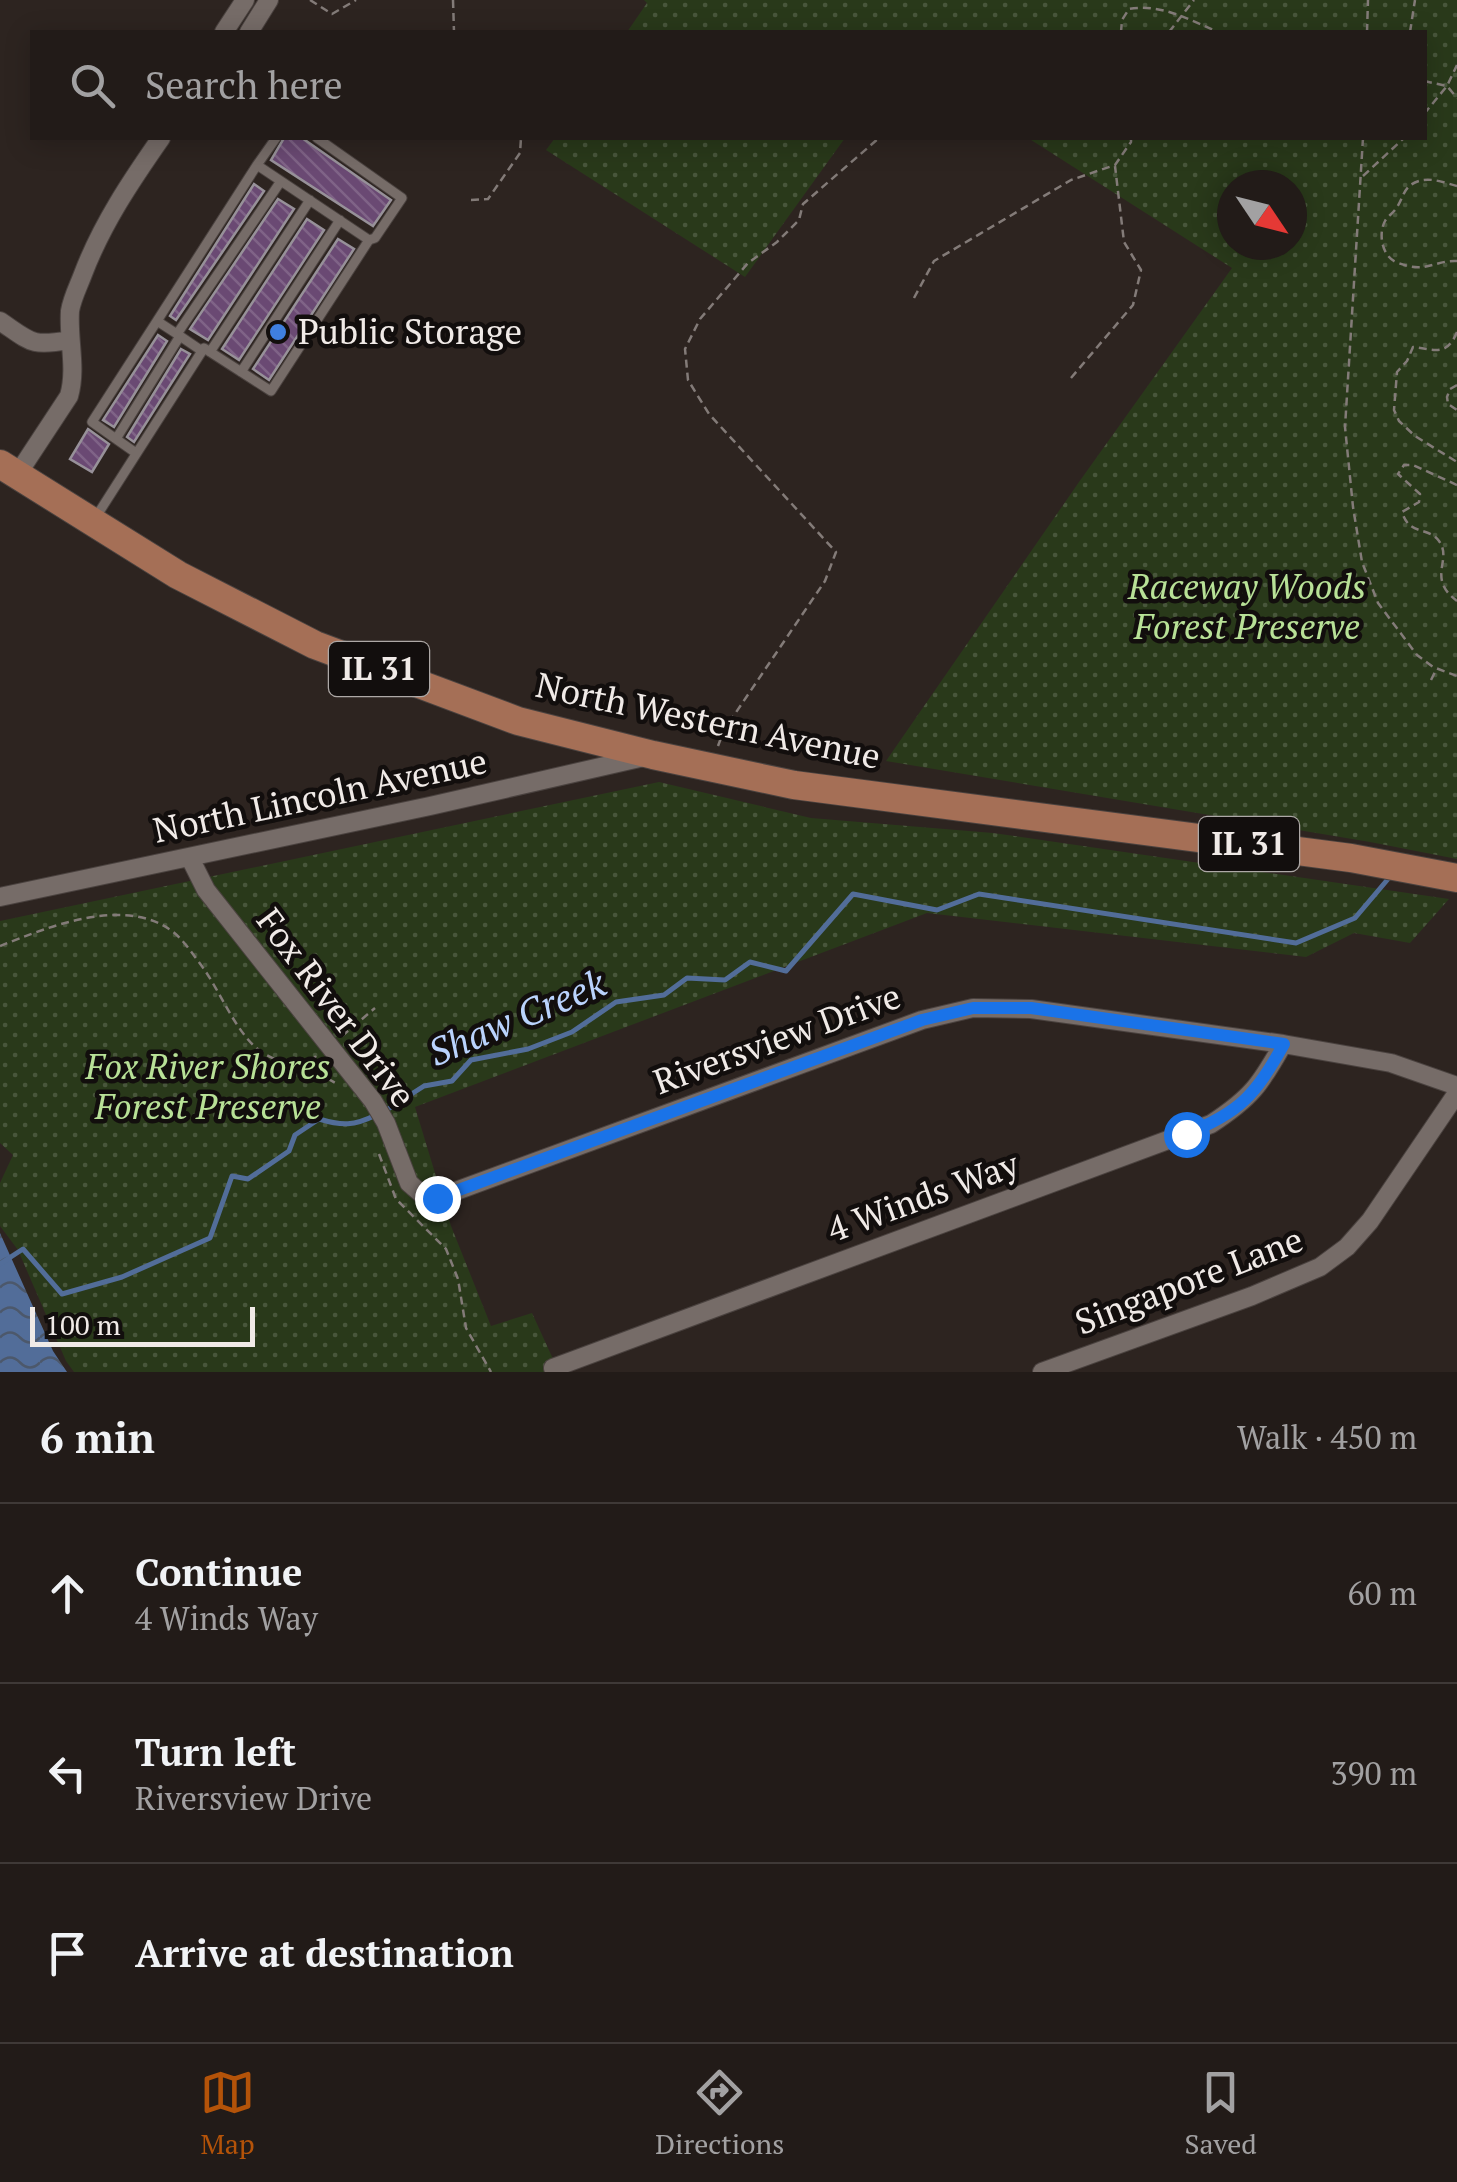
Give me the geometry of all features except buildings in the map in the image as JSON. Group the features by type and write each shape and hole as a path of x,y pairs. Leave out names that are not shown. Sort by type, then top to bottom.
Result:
{"main road":[{"name":"North Western Avenue","path":"8,470 178,575 315,645 518,721 794,785 1332,855 1457,878"}],"street":[{"path":"225,30 245,0"},
{"path":"250,30 269,0"},
{"path":"8,470 68,396 73,381 70,306 90,255 120,197 160,140"},
{"path":"0,321 30,341 44,344 69,340"},
{"name":"North Lincoln Avenue","path":"0,897 653,755"},
{"name":"Fox River Drive","path":"190,858 206,890 373,1101 409,1183 425,1197"},
{"name":"Riversview Drive","path":"425,1197 437,1198 922,1020 973,1008 1031,1008 1391,1062 1457,1090"},
{"name":"4 Winds Way","path":"553,1368 1211,1124 1243,1104 1264,1080 1284,1044"},
{"name":"Singapore Lane","path":"1042,1372 1252,1296 1320,1267 1347,1246 1370,1220 1457,1090"}],"lane":[{"path":"136,454 92,422 275,140"},
{"path":"157,321 272,391 369,240 375,238 402,198 320,140"},
{"path":"258,165 369,240"},
{"path":"116,439 281,181"},
{"path":"92,522 310,200"},
{"path":"242,372 340,220"}],"path":[{"path":"310,0 332,14 356,0"},
{"path":"453,0 454,30"},
{"path":"1170,30 1194,0"},
{"path":"1367,30 1368,0"},
{"path":"1410,30 1415,0"},
{"path":"1121,30 1122,20 1130,9 1142,7 1181,16 1213,30"},
{"path":"1427,110 1447,86 1457,65"},
{"path":"1427,83 1447,86 1457,98"},
{"path":"471,200 488,199 520,154 521,140"},
{"path":"714,755 724,730 824,581 836,552 710,414 688,380 685,349 700,318 728,284 799,220 803,204 877,140"},
{"path":"914,298 934,261 1071,180 1115,165 1131,140"},
{"path":"1363,140 1346,427 1347,466 1362,562 1372,593 1405,642 1424,662 1457,676"},
{"path":"1362,177 1402,140"},
{"path":"1071,378 1133,305 1141,270 1124,242 1115,165"},
{"path":"1457,186 1418,181 1405,189 1381,230 1382,243 1394,262 1428,268 1446,260 1457,261"},
{"path":"1457,332 1452,344 1442,351 1413,346 1398,372 1394,410 1399,422 1414,436 1457,462"},
{"path":"1457,386 1450,388 1447,397 1448,404 1457,410"},
{"path":"1457,486 1413,465 1404,465 1398,474 1421,498 1402,512 1403,518 1441,544 1440,576 1457,601"},
{"path":"1431,680 1437,668"},
{"path":"0,946 37,931 106,914 142,918 170,929 204,970 252,1044 268,1056 335,1082"},
{"path":"330,1046 375,1008"},
{"path":"409,1211 446,1250 458,1278 466,1328 491,1372"}],"green space":[{"name":"Raceway Woods Forest Preserve","path":"644,0 1457,0 1457,859 886,761 1232,268 1219,260 1307,260 1307,170 1217,170 1217,258 1031,140 1427,140 1427,30 628,30 647,3"},
{"path":"554,140 844,140 745,277 546,150"},
{"name":"Fox River Shores Forest Preserve","path":"659,782 811,818 993,833 1449,899 1410,943 1354,933 1306,957 927,913 415,1107 451,1226 491,1326 532,1313 559,1372 74,1372 18,1250 0,1226 0,1183 13,1155 0,1143 0,921"}],"water":[{"path":"0,1233 53,1351 67,1372 0,1372"}],"waterway":[{"name":"Shaw Creek","path":"385,1111 424,1086 452,1081 471,1060 528,1049 572,1032 616,1002 664,995 687,978 725,980 750,962 786,971 853,894 937,910 979,894 1296,943 1355,918 1388,879"},
{"name":"Shaw Creek","path":"0,1264 23,1249 62,1294 122,1277 210,1238 232,1176 248,1179 289,1151 295,1135 319,1119 348,1124 376,1115"}],"place":[{"name":"Public Storage","path":"278,332"}],"route":[{"path":"437,1198 922,1020 973,1008 1031,1008 1284,1044 1264,1080 1243,1104 1186,1134"}]}
